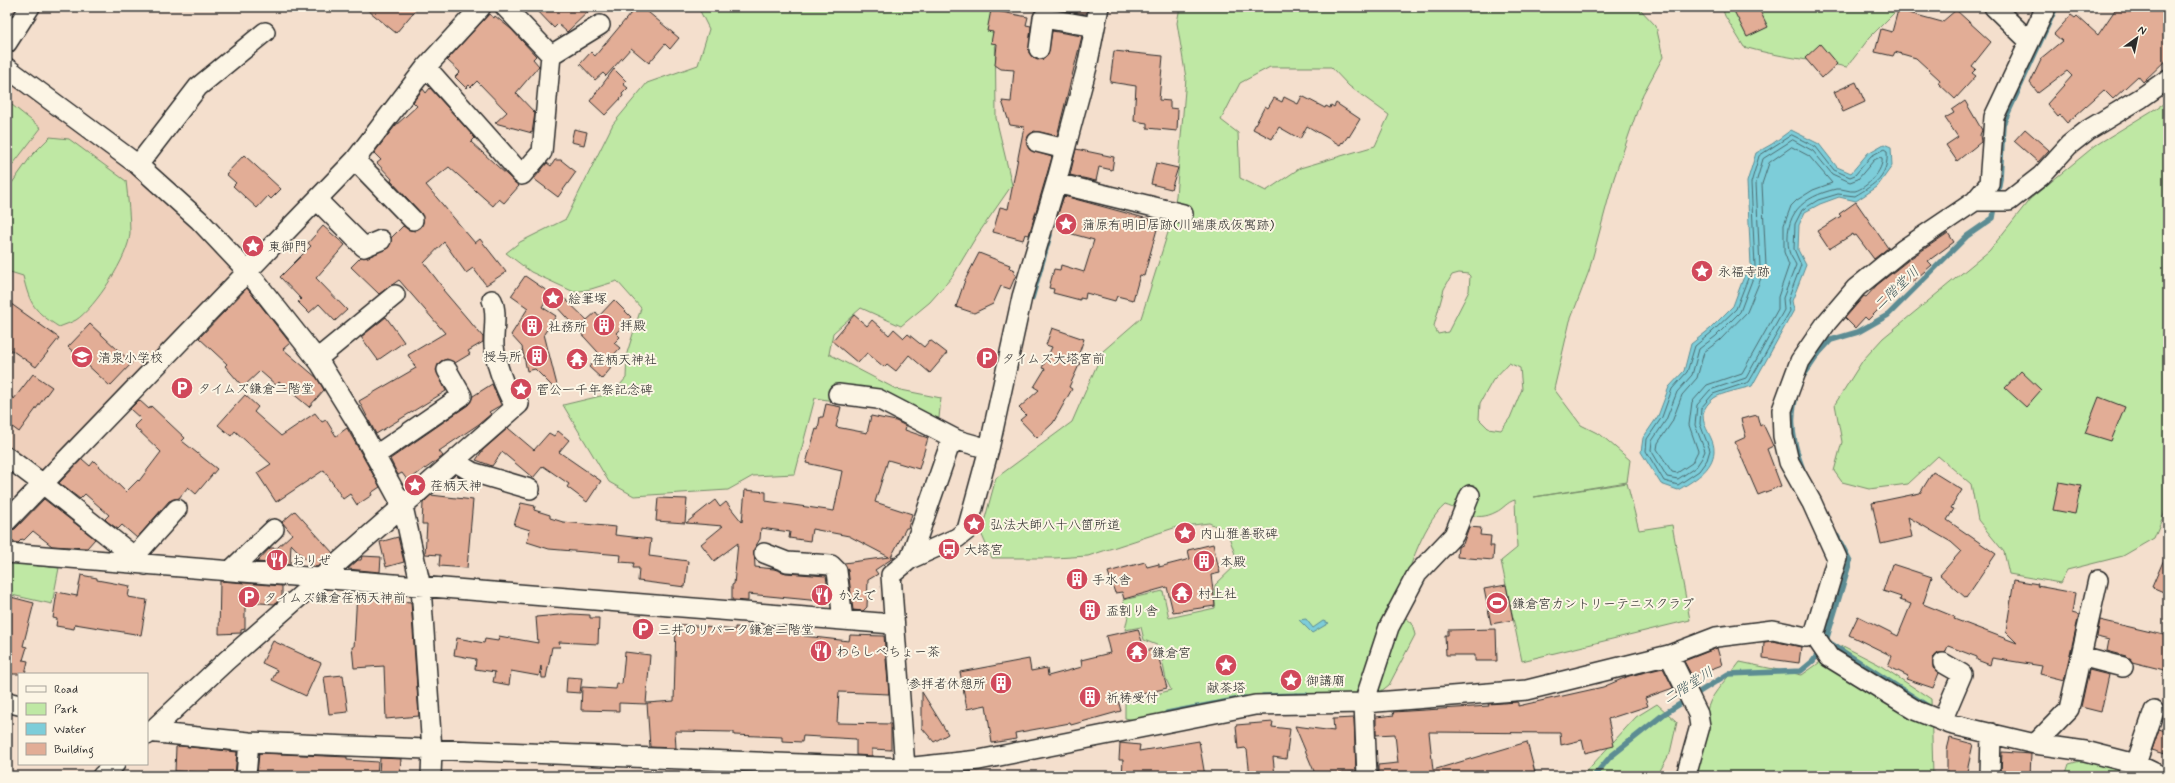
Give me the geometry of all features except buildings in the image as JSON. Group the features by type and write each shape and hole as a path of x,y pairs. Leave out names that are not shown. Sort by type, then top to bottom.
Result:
{"street":[{"path":"7,43 30,7"},
{"path":"7,521 354,160 426,67 481,7"},
{"path":"426,67 522,175 542,152 551,55 505,7"},
{"path":"905,768 893,624 891,575 910,559 957,538 967,530 989,449 1022,297 1065,150 1087,66 1099,7"},
{"path":"1994,7 2028,40"},
{"path":"1814,635 1837,558 1812,503 1789,462 1783,436 1782,410 1800,361 1827,322 1856,288 1904,249 1975,201 1989,184 1994,117 2028,40 2046,7"},
{"path":"1039,49 1043,18 1095,27"},
{"path":"551,55 600,25"},
{"path":"138,165 198,87 265,32"},
{"path":"7,68 138,165 199,220 248,272 316,359 376,455 403,507 420,587 432,750 430,776"},
{"path":"1975,201 2009,201 2041,176 2069,145 2088,130 2141,98 2168,79"},
{"path":"1037,142 1065,150"},
{"path":"354,160 413,220"},
{"path":"1056,183 1183,214"},
{"path":"317,200 364,248 381,240"},
{"path":"316,359 395,295"},
{"path":"148,733 226,661 517,406 504,386 498,368 494,346 495,308 492,300"},
{"path":"376,455 462,396 447,370"},
{"path":"838,394 878,399 957,440 989,449"},
{"path":"910,559 949,447 957,440"},
{"path":"7,457 44,484 140,561"},
{"path":"454,461 472,472 530,489"},
{"path":"1367,776 1364,702 1389,627 1417,574 1454,535 1470,495"},
{"path":"140,561 178,510"},
{"path":"230,571 274,529"},
{"path":"7,553 140,561 230,571 420,587 893,624"},
{"path":"764,553 787,562 830,565 837,571 843,620"},
{"path":"2035,744 2069,709 2098,580"},
{"path":"148,733 249,742 432,750 905,768 982,768 1255,705 1364,702 1527,690 1669,655 1716,637 1773,630 1806,637 1814,635"},
{"path":"1814,635 1829,657 1917,711 1942,721 2035,744 2085,751 2136,764 2161,776"},
{"path":"1669,655 1698,714 1700,726 1686,776"},
{"path":"2081,656 2123,667"},
{"path":"1942,721 1962,674 1943,663"},
{"path":"7,702 18,705"},
{"path":"2136,764 2154,711"},
{"path":"1990,776 1991,733"},
{"path":"246,776 249,742"},
{"path":"102,776 114,765"}],"shaded area":[{"name":"清泉小学校","path":"7,72 136,169 240,269 42,471 7,446"}],"green space":[{"path":"698,7 995,7 996,118 1012,185 976,237 952,277 930,302 901,326 861,308 833,333 829,354 896,389 941,398 939,418 815,398 795,474 753,476 728,490 634,496 609,482 563,405 613,393 626,378 627,353 641,308 617,281 591,289 574,292 531,272 506,253 520,242 566,219 613,124 647,83 698,65 709,29"},
{"path":"1180,7 1638,7 1656,26 1663,57 1643,94 1614,178 1589,271 1570,321 1554,389 1581,425 1601,435 1630,460 1627,482 1534,497 1627,483 1639,530 1672,525 1690,620 1522,661 1501,561 1517,548 1515,500 1496,512 1482,516 1470,515 1445,505 1436,514 1429,525 1415,553 1396,610 1412,623 1415,635 1389,685 1371,699 1325,699 1296,693 1144,722 1125,718 1125,703 1171,690 1166,679 1159,646 1144,640 1141,627 1125,630 1128,616 1123,600 1163,591 1169,618 1215,608 1215,585 1238,563 1227,531 1209,523 1177,527 1088,556 1055,558 992,558 981,533 996,478 1072,422 1103,351 1141,318 1171,223 1176,196 1186,78 1177,23","holes":["1270,67 1331,67 1349,86 1389,115 1375,146 1300,168 1266,191 1240,178 1238,133 1221,120 1240,83","1459,273 1468,274 1470,276 1469,291 1448,332 1438,334 1434,326 1444,289 1452,275","1509,363 1520,368 1522,389 1510,418 1501,430 1488,428 1479,419 1480,403 1493,380"]},
{"path":"1722,7 1900,7 1870,37 1847,67 1783,56 1744,47 1725,16"},
{"path":"7,101 41,128 7,172"},
{"path":"2168,101 2168,438 2164,443 2168,463 2168,505 2154,538 2123,556 2067,570 2060,583 2009,574 2004,552 1978,520 1971,484 1938,456 1908,484 1869,489 1842,482 1834,471 1842,442 1835,404 1863,360 1883,338 1989,251 2030,199 2096,145"},
{"path":"50,137 69,139 126,181 130,220 128,243 124,255 110,281 84,314 76,320 59,327 38,311 34,306 28,294 23,276 7,271 7,190 32,155"},
{"path":"9,563 59,568 52,604 7,594"},
{"path":"1843,646 1878,664 1931,699 1933,776 1692,776 1698,759 1710,701 1740,662 1802,675"},
{"path":"1657,704 1677,722 1670,753 1657,776 1582,776 1636,717"},
{"path":"2095,757 2137,776 2065,776 2069,764"}],"water":[{"path":"1791,130 1819,144 1837,167 1851,173 1868,153 1884,144 1891,147 1892,166 1877,187 1856,201 1839,197 1820,204 1805,212 1799,225 1798,250 1806,265 1792,301 1794,310 1752,386 1717,396 1707,405 1703,419 1713,444 1713,458 1701,474 1678,490 1661,484 1641,452 1643,438 1658,416 1669,387 1684,371 1691,344 1710,329 1733,306 1746,271 1751,265 1747,182 1756,153 1772,144"},
{"path":"1306,619 1313,628 1323,621 1329,623 1312,633 1299,620"}],"waterway":[{"name":"二階堂川","path":"1804,375 1819,353 1831,340 1858,332 1888,315 1967,236 1993,218 2000,179 2003,124 2056,7"},
{"path":"1032,298 1050,235"},
{"name":"二階堂川","path":"1795,400 1792,418 1793,435 1803,470"},
{"name":"二階堂川","path":"1825,644 1850,561 1837,536"},
{"name":"二階堂川","path":"1827,641 1929,707"},
{"name":"二階堂川","path":"1594,776 1610,757 1664,714 1728,674 1801,671 1813,661 1820,651"},
{"path":"1263,696 1306,695"},
{"path":"1167,713 1245,698"}],"place":[{"name":"蒲原有明旧居跡(川端康成仮寓跡)","path":"1066,224"},
{"name":"東御門","path":"253,246"},
{"name":"永福寺跡","path":"1702,271"},
{"name":"絵筆塚","path":"553,298"},
{"name":"拝殿","path":"604,325"},
{"name":"社務所","path":"532,326"},
{"name":"授与所","path":"537,356"},
{"name":"清泉小学校","path":"82,357"},
{"name":"タイムズ大塔宮前","path":"987,358"},
{"name":"荏柄天神社","path":"577,359"},
{"name":"タイムズ鎌倉二階堂","path":"182,388"},
{"name":"菅公一千年祭記念碑","path":"521,389"},
{"name":"荏柄天神","path":"415,485"},
{"name":"弘法大師八十八箇所道","path":"974,524"},
{"name":"内山雅善歌碑","path":"1185,533"},
{"name":"大塔宮","path":"949,549"},
{"name":"おりぜ","path":"277,560"},
{"name":"本殿","path":"1204,561"},
{"name":"手水舎","path":"1077,579"},
{"name":"村上社","path":"1182,593"},
{"name":"かえで","path":"822,595"},
{"name":"タイムズ鎌倉荏柄天神前","path":"249,597"},
{"name":"鎌倉宮カントリーテニスクラブ","path":"1497,603"},
{"name":"盃割り舎","path":"1090,610"},
{"name":"三井のリパーク鎌倉二階堂","path":"643,629"},
{"name":"わらしべちょー茶","path":"821,651"},
{"name":"鎌倉宮","path":"1137,652"},
{"name":"献茶塔","path":"1226,665"},
{"name":"御講廟","path":"1291,680"},
{"name":"参拝者休憩所","path":"1001,683"},
{"name":"祈祷受付","path":"1090,697"}]}
